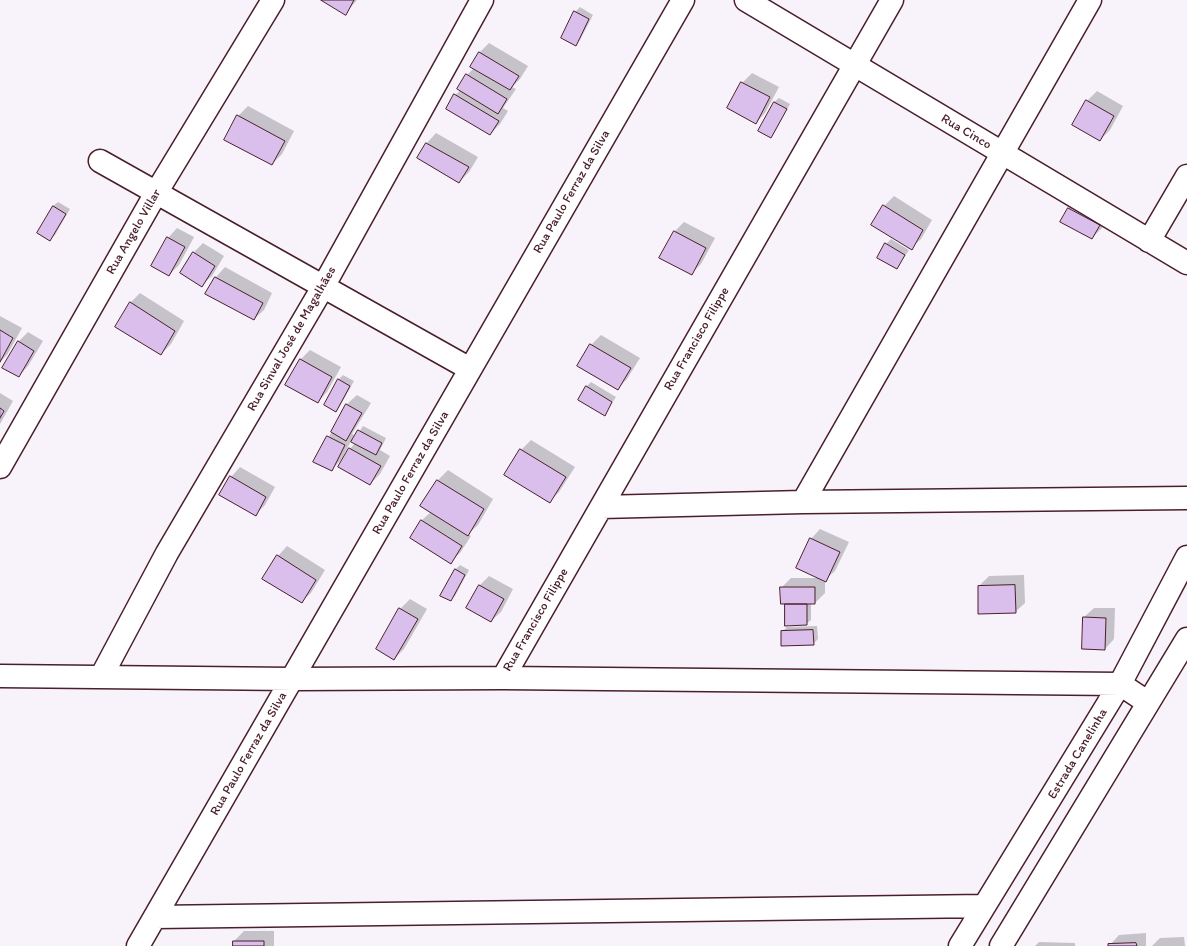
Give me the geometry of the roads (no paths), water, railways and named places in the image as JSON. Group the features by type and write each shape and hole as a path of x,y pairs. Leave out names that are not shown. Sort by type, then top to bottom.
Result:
{"street":[{"name":"Rua Angelo Villar","path":"0,467 156,193 273,0"},
{"name":"Rua Sinval José de Magalhães","path":"101,677 167,553 323,286 482,0"},
{"name":"Rua Paulo Ferraz da Silva","path":"138,946 683,0"},
{"name":"Rua Cinco","path":"746,0 854,66 1187,263"},
{"name":"Rua Francisco Filippe","path":"503,678 892,0"},
{"path":"803,502 1090,0"},
{"path":"100,161 470,369"},
{"path":"1149,241 1187,176"},
{"path":"601,507 803,502 1187,498"},
{"name":"Estrada Canelinha","path":"960,946 1120,684 1187,556"},
{"path":"1001,946 1147,702 1187,639"},
{"path":"0,676 292,679 503,678 1120,684 1147,702"},
{"path":"155,917 984,906"}]}
